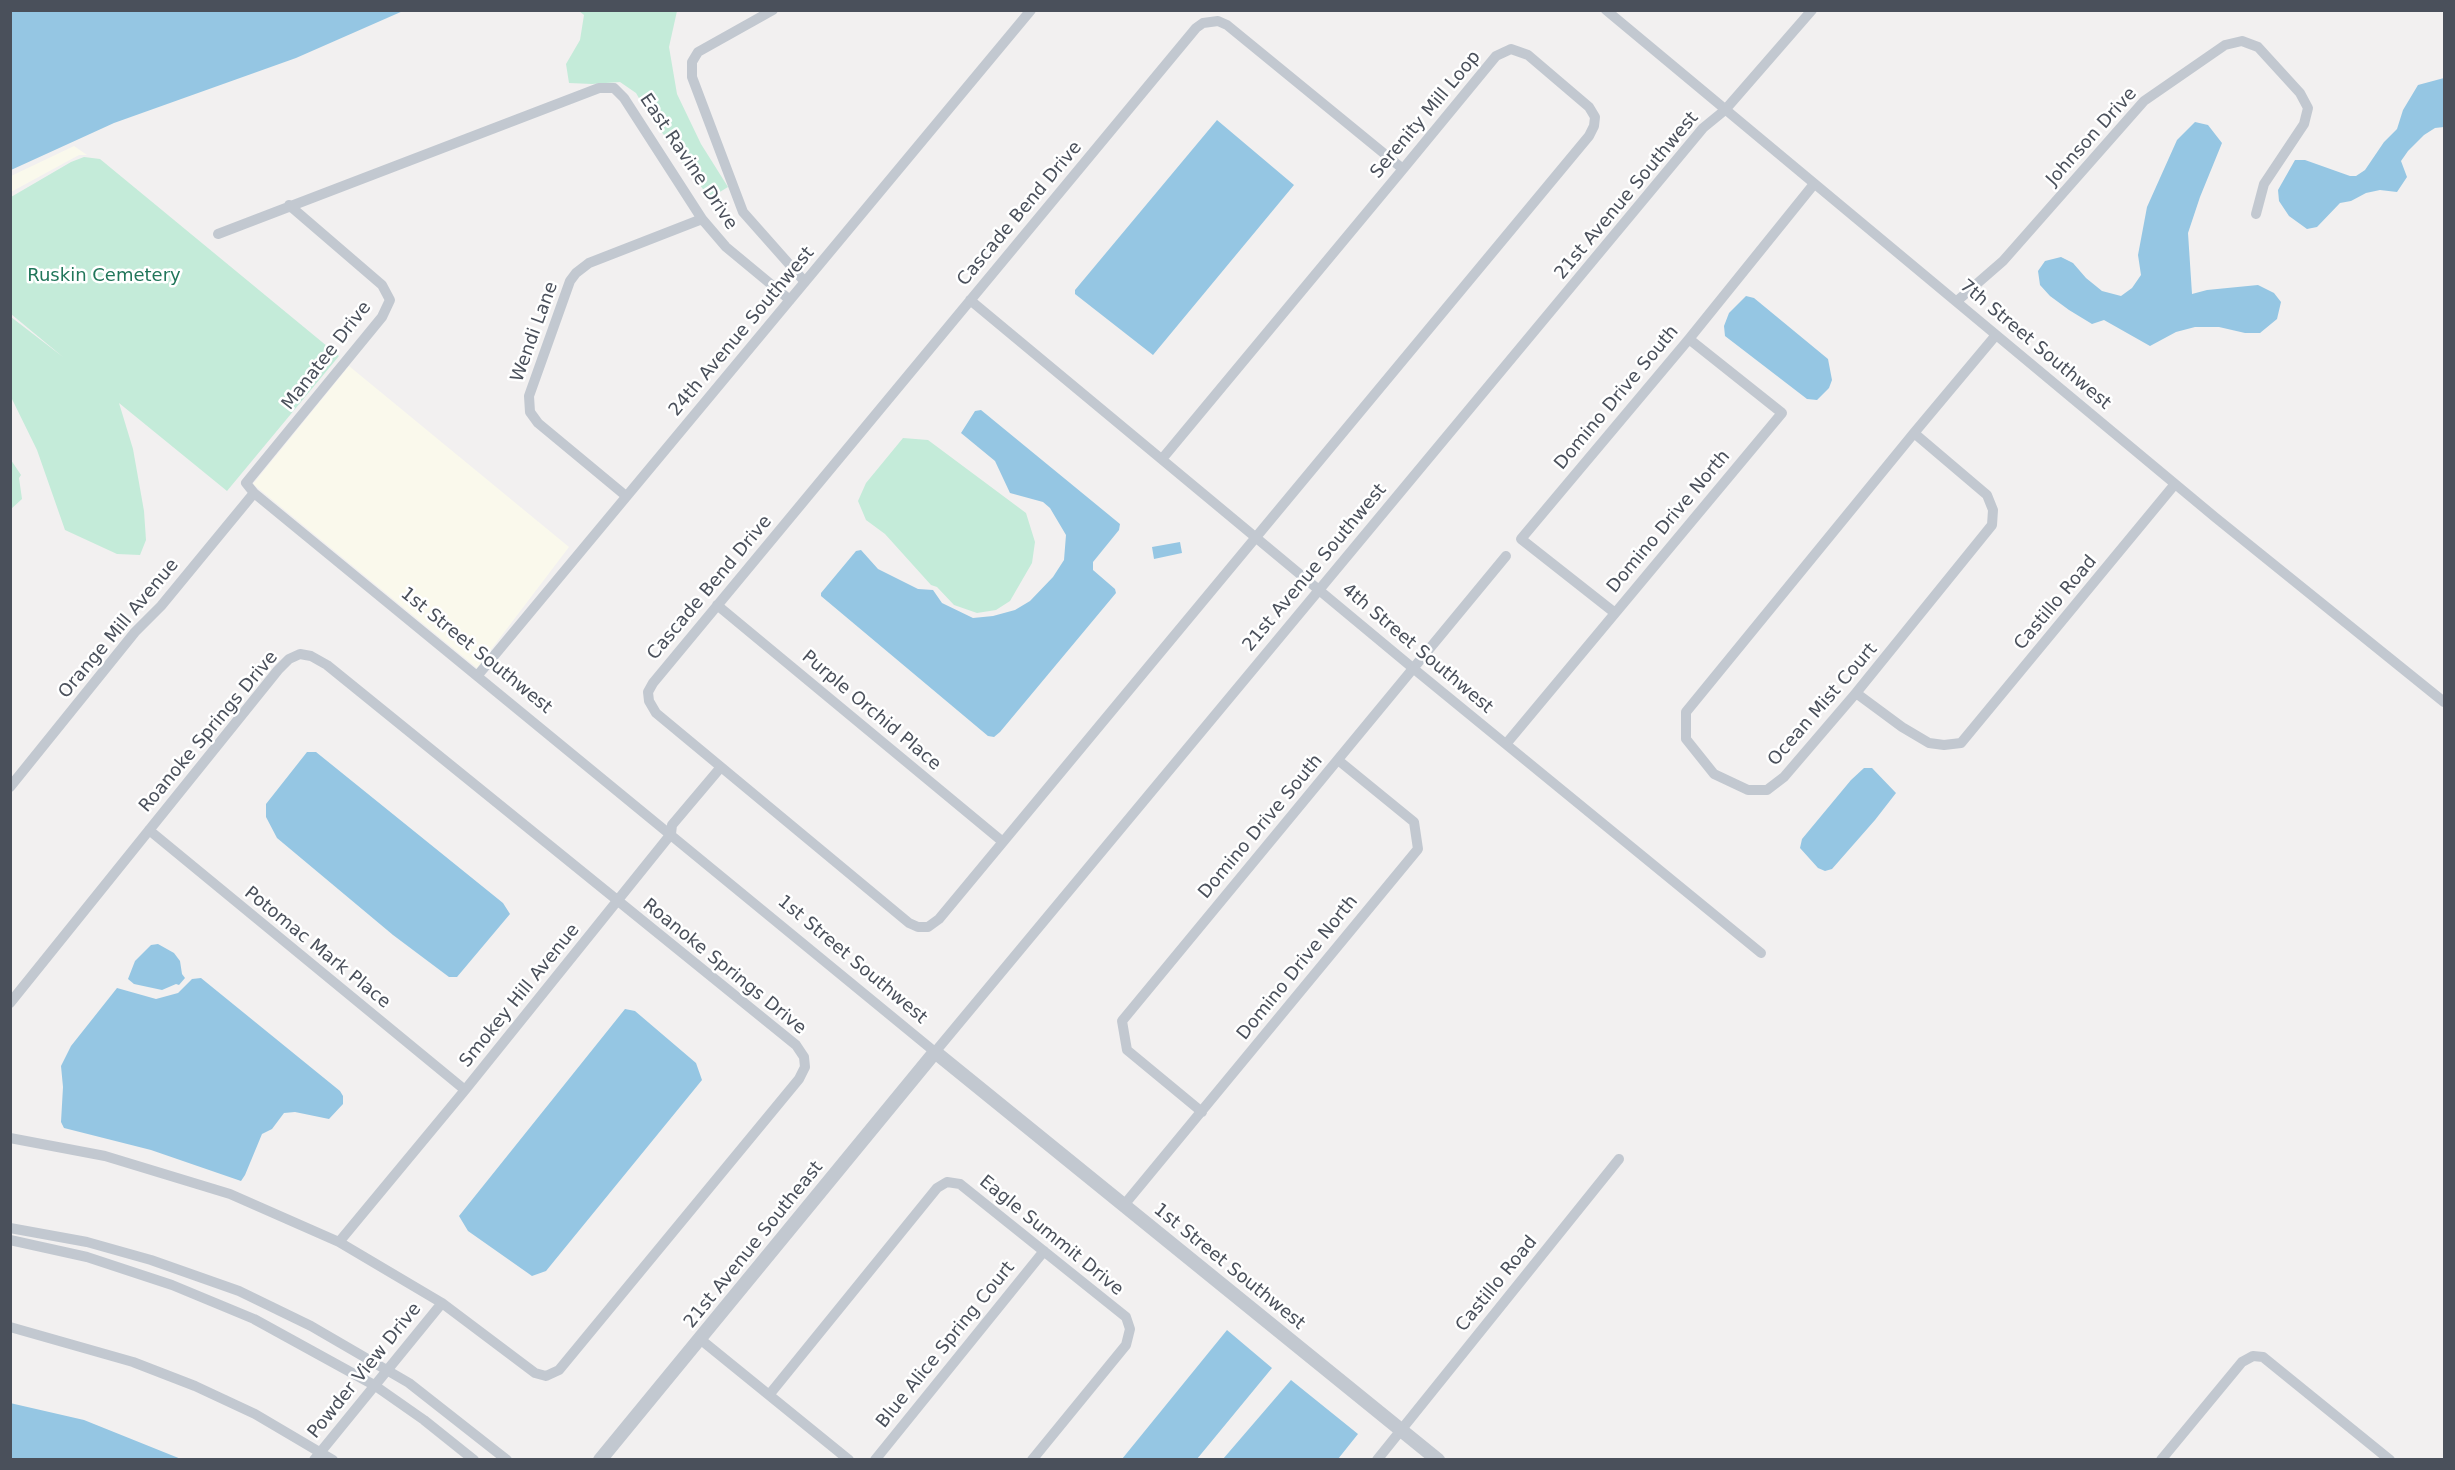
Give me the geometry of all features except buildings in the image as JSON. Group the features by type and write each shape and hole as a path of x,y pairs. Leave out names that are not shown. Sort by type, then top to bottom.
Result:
{"street":[{"path":"773,10 698,52 692,62 692,77 743,212 805,282"},
{"name":"24th Avenue Southwest","path":"478,675 1031,10"},
{"name":"7th Street Southwest","path":"1606,10 2175,484 2445,702"},
{"name":"21st Avenue Southwest","path":"935,1052 1703,128 1725,110 1812,10"},
{"name":"Cascade Bend Drive","path":"1256,537 939,919 928,927 918,927 909,923 656,713 649,701 648,692 652,683 1196,28 1211,21 1227,26 1403,169"},
{"name":"Johnson Drive","path":"1957,301 2003,261 2144,101 2225,45 2242,41 2258,47 2300,93 2308,108 2304,123 2264,184 2256,214"},
{"name":"Serenity Mill Loop","path":"1162,459 1496,56 1511,49 1528,55 1589,107 1595,117 1589,136 1256,537"},
{"name":"East Ravine Drive","path":"289,206 599,88 614,88 624,98 702,219 726,247 790,300"},
{"name":"Domino Drive South","path":"1615,613 1521,539 1689,339 1814,184"},
{"path":"218,234 289,206"},
{"name":"Manatee Drive","path":"246,483 382,317 390,300 382,285 289,206"},
{"name":"Wendi Lane","path":"626,496 538,423 530,412 529,396 570,281 576,273 590,263 702,219"},
{"name":"4th Street Southwest","path":"970,300 1414,669 1761,953"},
{"name":"Ocean Mist Court","path":"1914,433 1987,495 1994,510 1992,525 1856,693 1784,777 1767,790 1748,790 1714,774 1686,740 1686,712 1914,433 1996,335"},
{"name":"Domino Drive North","path":"1506,744 1782,413 1689,339"},
{"name":"1st Street Southwest","path":"246,483 254,493 935,1052 1438,1460"},
{"name":"Castillo Road","path":"1856,693 1902,727 1929,743 1944,745 1961,743 2175,484"},
{"name":"Orange Mill Avenue","path":"10,787 135,632 161,606 254,493"},
{"name":"Domino Drive South","path":"1202,1112 1127,1050 1122,1021 1506,556"},
{"name":"Purple Orchid Place","path":"717,605 1003,842"},
{"name":"Roanoke Springs Drive","path":"10,1004 278,670 289,659 300,654 311,656 327,665 796,1045 804,1057 805,1067 799,1079 559,1370 546,1376 535,1373 442,1303 339,1242 230,1194 105,1155 10,1138"},
{"name":"Domino Drive North","path":"1124,1206 1418,849 1414,822 1338,760"},
{"name":"Smokey Hill Avenue","path":"339,1242 671,834 672,825 721,767"},
{"name":"Potomac Mark Place","path":"149,831 465,1090"},
{"name":"21st Avenue Southeast","path":"600,1460 935,1052"},
{"name":"Castillo Road","path":"1377,1460 1619,1159"},
{"name":"Eagle Summit Drive","path":"769,1395 937,1188 947,1182 960,1184 1126,1317 1130,1329 1126,1345 1032,1460"},
{"path":"10,1228 87,1242 207,1278 311,1326 387,1370 436,1403 507,1460"},
{"path":"10,1240 87,1257 172,1286 254,1318 374,1385 424,1419 474,1460"},
{"name":"Blue Alice Spring Court","path":"875,1460 1044,1251"},
{"name":"Powder View Drive","path":"317,1455 442,1303"},
{"path":"10,1327 133,1362 195,1386 255,1414 317,1455 333,1460"},
{"path":"699,1339 849,1460"},
{"path":"2161,1460 2242,1362 2253,1356 2263,1357 2390,1460"}],"shaded area":[{"path":"74,146 87,155 79,155 11,192 11,176"},
{"path":"349,366 569,547 477,668 253,484"}],"green space":[{"path":"579,11 677,11 669,47 677,94 701,144 728,187 710,198 684,165 675,148 653,122 636,93 620,82 569,83 566,64 580,40 584,15"},
{"name":"Ruskin Cemetery","path":"84,157 100,159 339,356 227,491 119,403 133,449 144,511 146,540 140,555 117,554 65,530 37,450 11,397 11,317 63,357 11,314 11,197 71,162"},
{"path":"903,438 928,440 1026,513 1035,542 1032,563 1010,601 996,610 977,613 954,605 937,587 931,585 885,534 866,520 858,501 866,483"},
{"path":"11,460 21,475 19,478 22,499 11,509"}],"water":[{"path":"11,10 403,11 296,58 114,123 11,170"},
{"path":"2444,78 2444,127 2435,128 2424,135 2408,151 2401,161 2407,177 2397,192 2380,190 2340,203 2317,227 2307,229 2289,216 2279,201 2278,190 2295,160 2305,160 2356,176 2365,170 2384,142 2397,129 2403,110 2418,85"},
{"path":"1217,120 1294,185 1153,355 1075,294 1075,290"},
{"path":"2195,122 2208,125 2222,143 2188,233 2192,294 2207,290 2258,285 2274,293 2281,302 2277,319 2260,333 2245,333 2219,327 2195,327 2176,332 2150,346 2104,320 2092,324 2069,310 2050,296 2040,285 2038,271 2045,261 2061,257 2073,263 2102,291 2121,296 2132,288 2141,275 2138,255 2147,207 2177,140"},
{"path":"1746,296 1754,298 1828,359 1832,380 1829,388 1817,400 1807,399 1725,336 1724,326 1729,313"},
{"path":"981,410 1120,524 1119,530 1093,562 1093,570 1115,589 1116,593 994,737 988,736 821,596 821,593 856,551 861,550 878,569 918,589 933,590 942,603 973,618 1015,610 1030,601 1053,577 1064,560 1066,535 1050,508 1043,502 1010,493 995,461 961,433 975,411"},
{"path":"1180,542 1182,553 1154,559 1152,547"},
{"path":"307,752 316,752 503,903 510,914 457,977 449,977 393,935 277,838 266,817 266,804"},
{"path":"1864,768 1872,768 1896,793 1832,869 1825,871 1818,868 1800,848 1802,839 1851,780"},
{"path":"158,944 174,953 180,961 185,978 179,985 176,984 162,990 134,984 128,979 135,961 151,945"},
{"path":"201,978 340,1091 343,1096 343,1104 329,1119 295,1112 284,1113 272,1129 262,1134 241,1181 151,1150 64,1128 61,1122 63,1087 61,1066 71,1046 117,988 156,999 178,993 192,979"},
{"path":"625,1009 635,1011 696,1063 702,1080 546,1271 532,1276 468,1231 459,1216"},
{"path":"1227,1330 1272,1368 1197,1459 1122,1459"},
{"path":"1291,1380 1358,1434 1338,1459 1223,1459"},
{"path":"10,1403 84,1420 181,1459 11,1459"}]}
